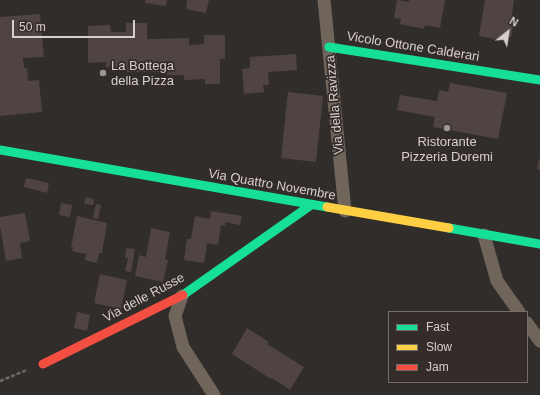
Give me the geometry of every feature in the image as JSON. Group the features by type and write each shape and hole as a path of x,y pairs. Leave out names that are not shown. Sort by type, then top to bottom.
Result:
{"main road":[{"name":"Vicolo Ottone Calderari","path":"329,47 540,80"},
{"name":"Via Quattro Novembre","path":"0,150 540,244"},
{"name":"Via delle Russe","path":"42,364 182,296 311,205"}],"street":[{"name":"Via della Ravizza","path":"324,0 345,211"},
{"path":"484,235 497,281 518,311"},
{"path":"182,296 175,316 183,347 214,395"},
{"path":"528,324 540,341"}],"path":[{"path":"0,381 42,364"}],"building":[{"path":"146,0 167,0 166,6 145,3"},
{"path":"187,0 209,0 206,13 186,9"},
{"path":"397,0 409,2 409,0 445,0 440,28 425,25 424,29 400,24 401,19 394,18"},
{"path":"485,0 514,0 512,15 515,16 511,37 501,35 500,40 479,36"},
{"path":"40,14 44,57 23,58 24,68 27,68 28,81 39,80 42,112 0,116 0,17"},
{"path":"126,23 147,23 147,39 189,38 189,45 204,44 204,35 225,35 225,59 220,59 220,84 205,84 205,79 184,80 184,75 167,75 167,72 127,72 127,67 106,67 106,62 88,63 88,26 110,25 111,32 126,32"},
{"path":"296,54 297,70 268,72 269,85 263,85 264,92 244,94 242,69 250,68 250,57"},
{"path":"450,83 507,93 498,139 433,127 435,117 397,110 400,95 437,101 439,90 448,92"},
{"path":"288,92 323,96 316,162 281,158"},
{"path":"540,159 540,170 537,169"},
{"path":"26,178 49,183 47,193 24,187"},
{"path":"86,197 94,199 93,205 84,204"},
{"path":"61,203 72,205 70,217 59,215"},
{"path":"96,204 101,205 98,219 93,218"},
{"path":"211,211 242,216 240,225 225,222 225,226 221,225 218,245 207,243 204,263 184,260 187,239 191,239 195,216 210,219"},
{"path":"25,213 30,241 20,243 22,258 6,261 0,226 0,217"},
{"path":"77,216 107,223 102,253 99,253 97,263 85,260 86,254 72,251 73,247 71,247"},
{"path":"151,228 170,232 165,259 168,260 163,282 135,276 139,255 146,257"},
{"path":"126,248 135,249 131,272 125,271 128,258 125,258"},
{"path":"100,274 127,280 121,309 94,303"},
{"path":"77,312 90,315 87,331 74,328"},
{"path":"247,328 269,342 267,344 304,367 290,390 232,354"}],"traffic: fast":[{"path":"329,47 540,80"},
{"path":"0,150 327,207"},
{"path":"183,295 311,205"},
{"path":"449,228 540,244"}],"traffic: slow":[{"path":"327,207 449,228"}],"traffic: jam":[{"path":"43,364 183,295"}],"place":[{"name":"La Bottega della Pizza","path":"103,73"},
{"name":"Ristorante Pizzeria Doremi","path":"447,128"}]}
